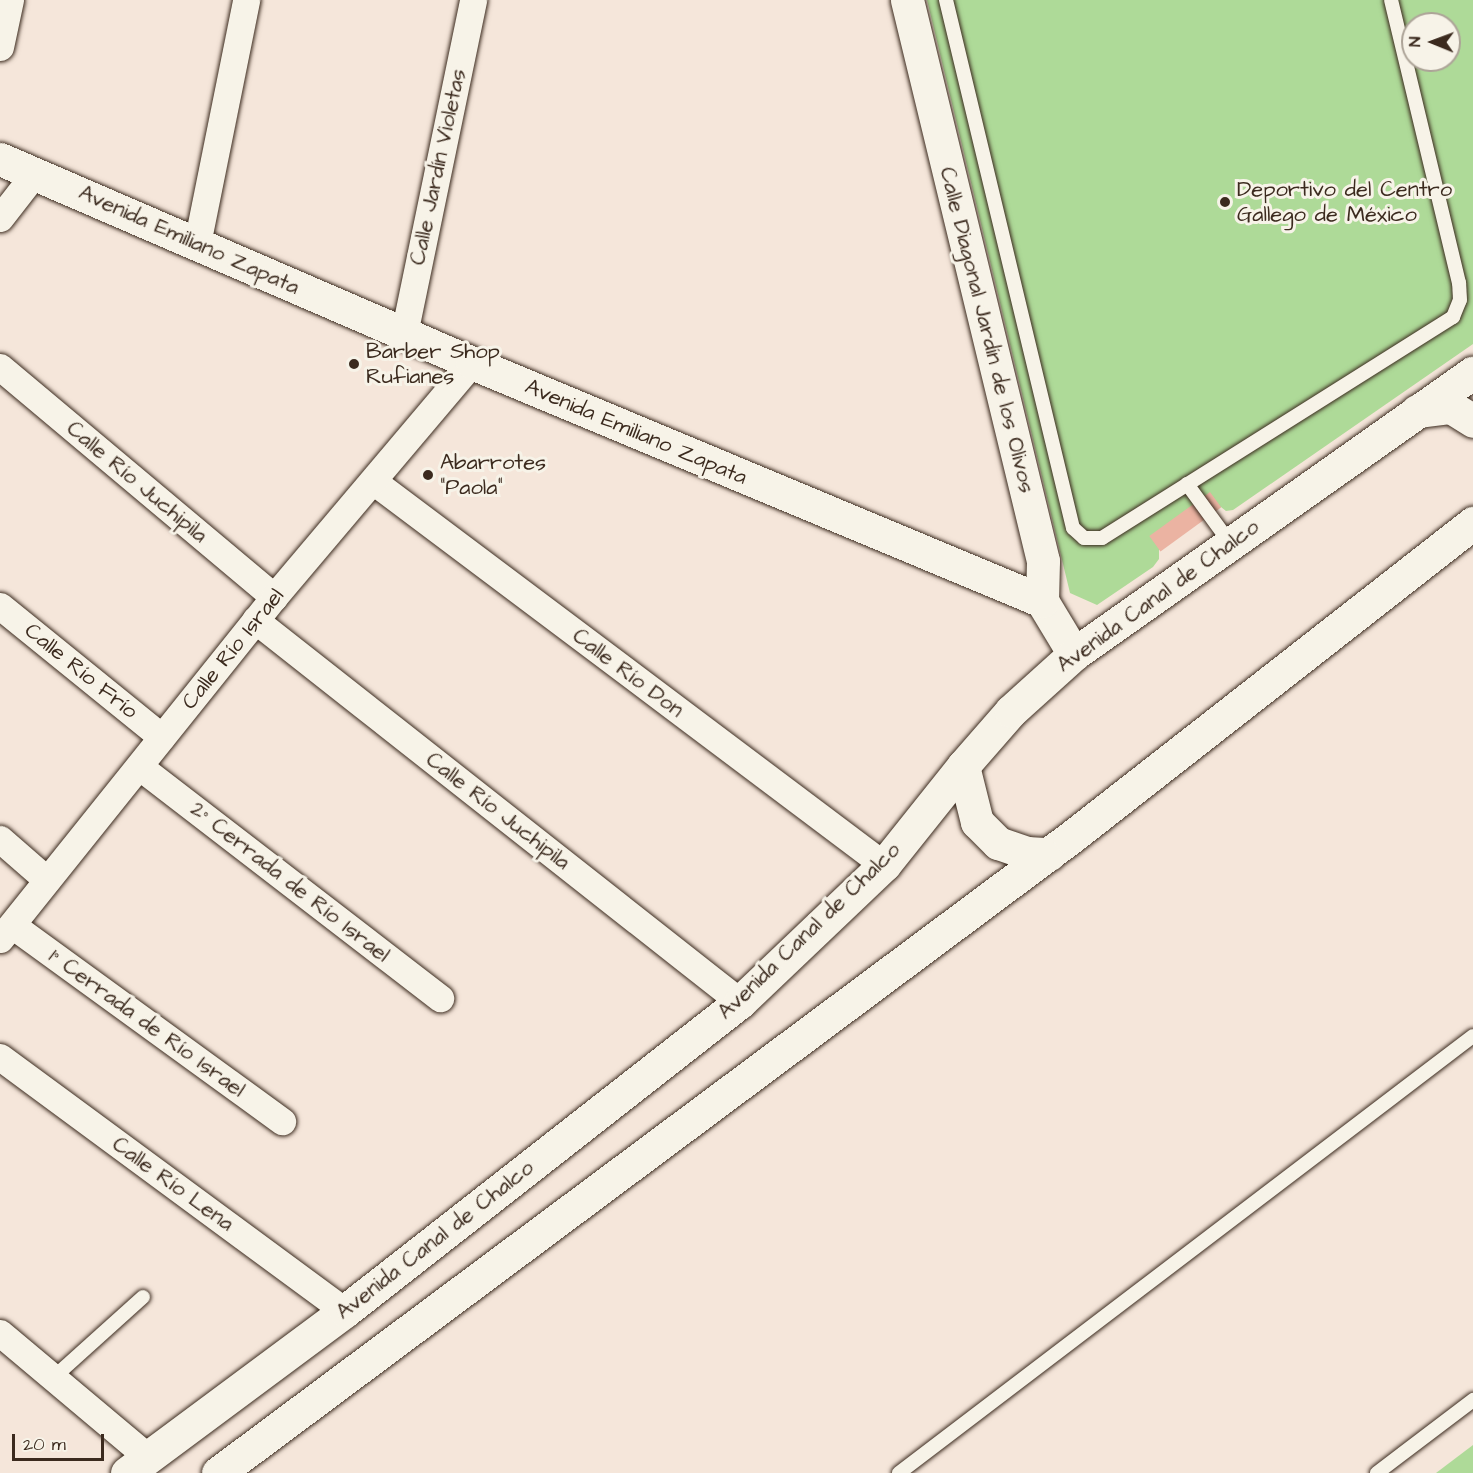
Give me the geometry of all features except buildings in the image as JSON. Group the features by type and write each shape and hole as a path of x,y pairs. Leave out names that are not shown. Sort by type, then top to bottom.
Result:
{"main road":[{"name":"Calle Diagonal Jardín de los Olivos","path":"907,0 1042,561 1042,601"},
{"name":"Avenida Emiliano Zapata","path":"0,159 472,363 1042,601"},
{"name":"Avenida Canal de Chalco","path":"138,1465 345,1311 740,1002 884,865 963,766 1011,711 1074,654 1473,373"},
{"path":"1417,411 1451,407 1473,421"},
{"path":"219,1473 1049,854 1473,523"},
{"path":"1042,601 1074,654"},
{"path":"963,766 977,822 998,843 1027,853 1049,854"}],"street":[{"path":"0,47 10,0"},
{"path":"197,244 246,0"},
{"name":"Calle Jardín Violetas","path":"404,334 473,0"},
{"path":"0,218 35,173"},
{"name":"Calle Río Israel","path":"6,932 140,767 255,620 472,363"},
{"name":"Calle Río Juchipila","path":"0,367 274,597"},
{"name":"Calle Río Don","path":"373,481 884,865"},
{"name":"Calle Río Frío","path":"0,606 162,737"},
{"name":"Calle Río Juchipila","path":"255,620 740,1002"},
{"name":"2° Cerrada de Río Israel","path":"140,767 440,998"},
{"path":"0,840 47,880"},
{"name":"1° Cerrada de Río Israel","path":"6,932 282,1121"},
{"name":"Calle Río Lena","path":"0,1057 345,1311"},
{"path":"0,1333 53,1378 138,1465"}],"lane":[{"path":"946,0 1073,528 1084,538 1102,538 1453,317 1460,300 1459,284 1391,0"},
{"path":"1187,484 1230,543"},
{"path":"899,1473 1473,1036"},
{"path":"53,1378 143,1297"},
{"path":"1377,1473 1473,1400"}],"green space":[{"name":"Deportivo del Centro Gallego de México","path":"927,0 1473,0 1473,344 1233,510 1226,511 1221,507 1159,550 1159,559 1153,567 1097,605 1070,593"},
{"path":"1473,1445 1473,1473 1436,1473"}],"place":[{"name":"Deportivo del Centro Gallego de México","path":"1225,202"},
{"name":"Barber Shop Rufianes","path":"354,364"},
{"name":"Abarrotes \"Paola\"","path":"428,475"}]}
